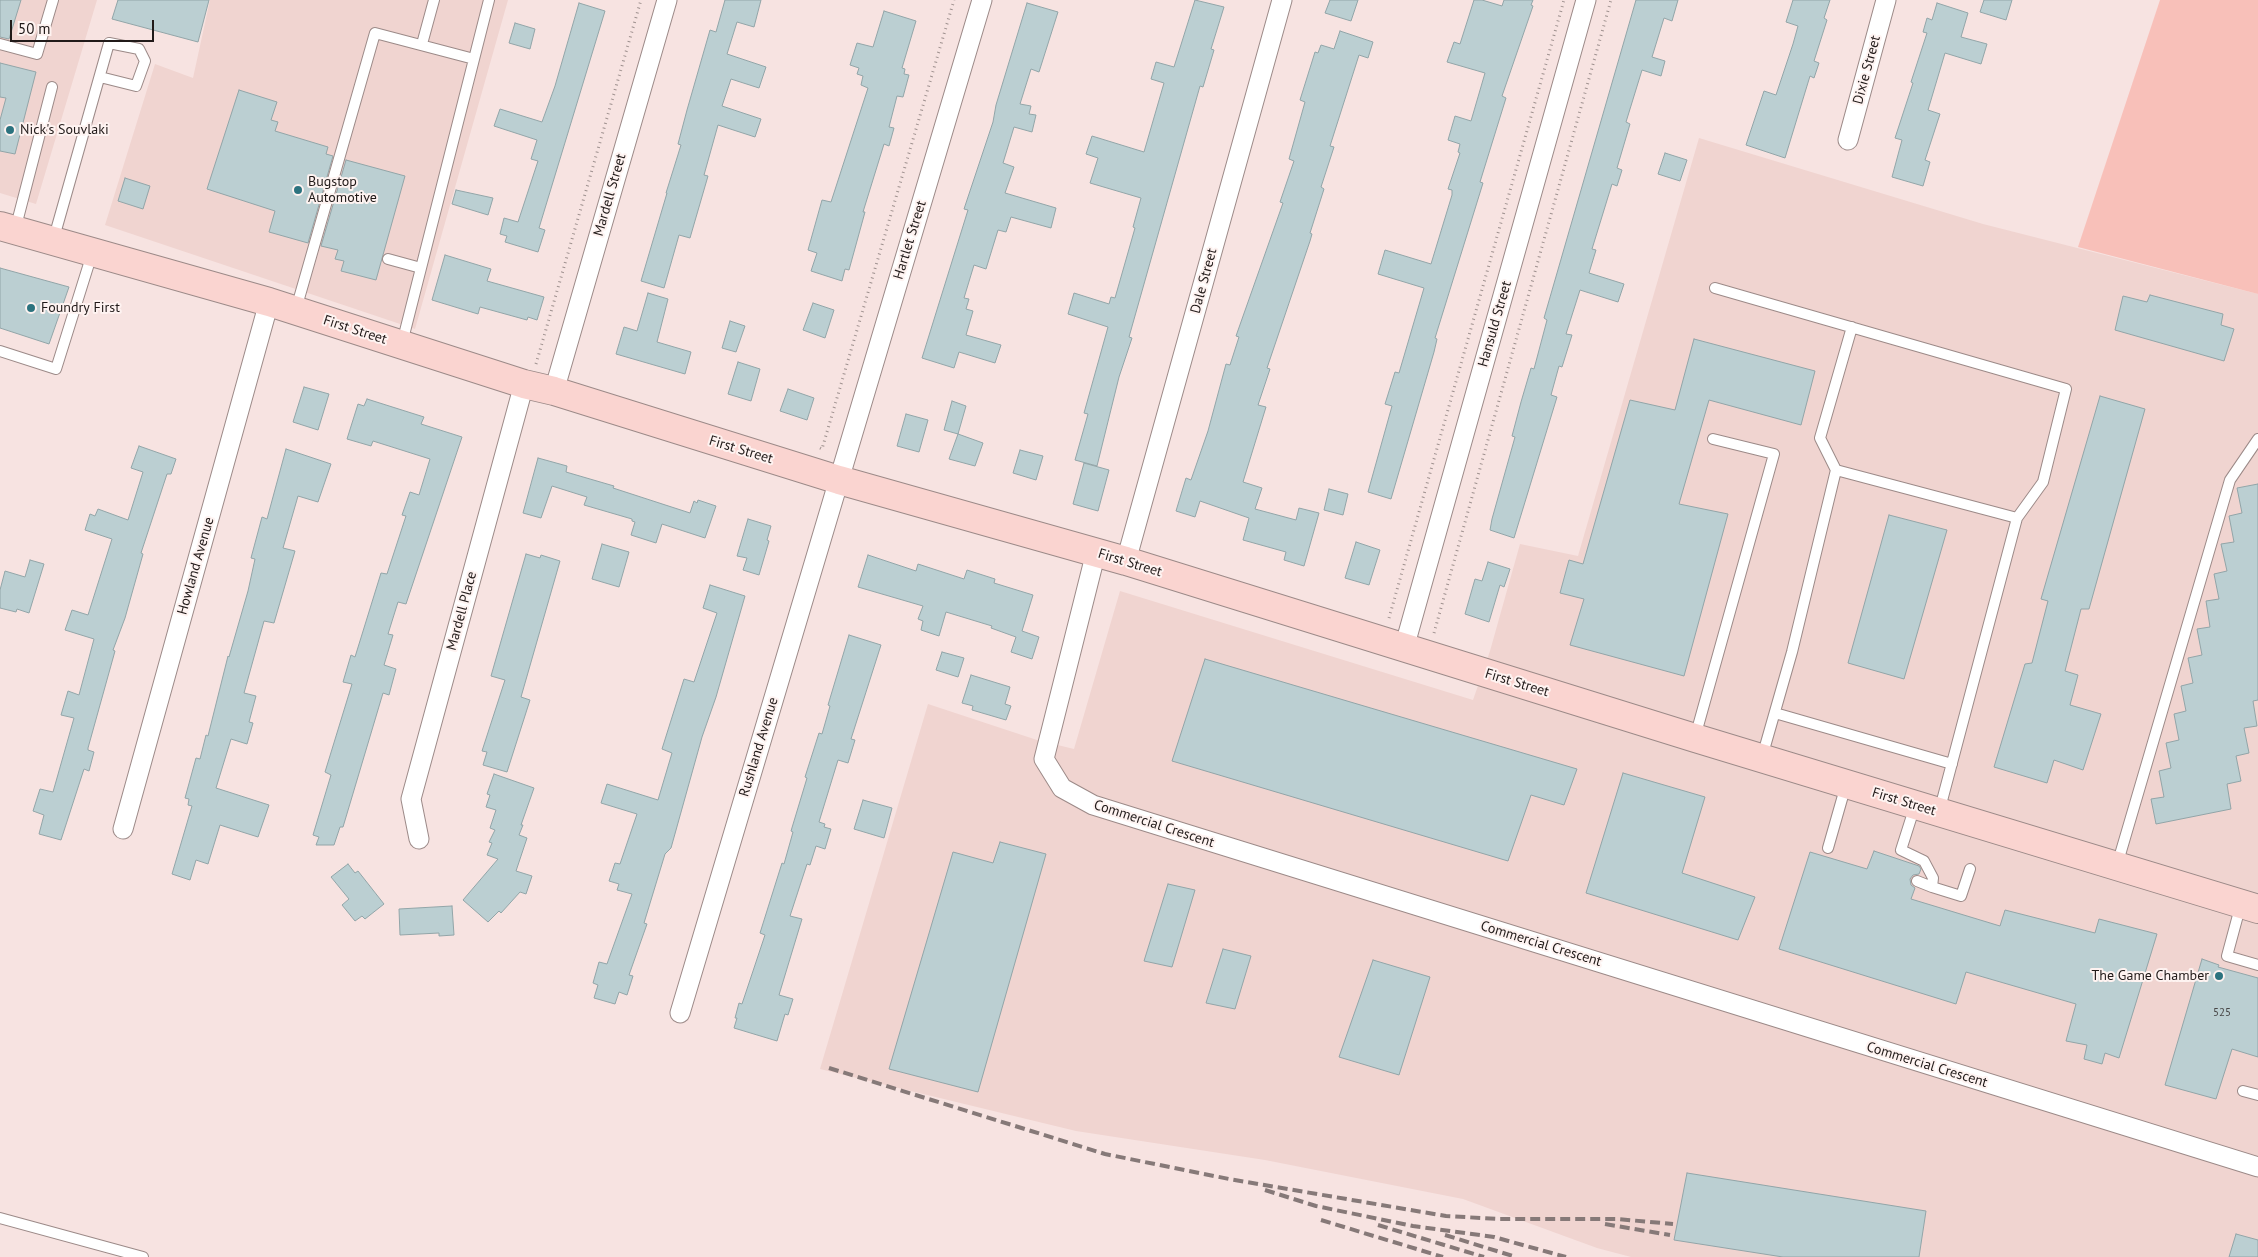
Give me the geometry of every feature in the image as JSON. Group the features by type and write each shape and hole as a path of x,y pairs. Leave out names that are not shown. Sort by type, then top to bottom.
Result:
{"street":[{"name":"Mardell Street","path":"554,391 667,0"},
{"name":"Hartlet Street","path":"839,480 982,0"},
{"name":"Dale Street","path":"1126,561 1282,0"},
{"name":"Hansuld Street","path":"1404,648 1586,0"},
{"name":"Dixie Street","path":"1848,140 1886,0"},
{"name":"First Street","path":"8,229 269,302 401,345 530,374 554,391 839,480 1126,561 1695,738 2250,906"},
{"name":"Howland Avenue","path":"122,830 269,302"},
{"name":"Mardell Place","path":"419,839 411,799 530,374"},
{"name":"Rushland Avenue","path":"680,1013 839,480"},
{"name":"Commercial Crescent","path":"1096,552 1044,759 1062,788 1093,805 2258,1167"}],"lane":[{"path":"0,44 37,54 53,0"},
{"path":"422,44 434,0"},
{"path":"401,345 489,0"},
{"path":"295,310 375,33 474,59"},
{"path":"53,242 100,77 110,43 139,49 145,61 136,86 100,77"},
{"path":"8,229 52,87"},
{"path":"0,351 56,369 92,253"},
{"path":"388,259 421,268"},
{"path":"1715,288 2066,389 2043,482 2017,518 1952,764 1900,854 1921,858 1933,878 1932,886"},
{"path":"1762,758 1792,652 1836,470 1820,438 1852,326"},
{"path":"1695,738 1774,454 1713,438"},
{"path":"2117,866 2230,480 2258,438"},
{"path":"1836,470 2017,518"},
{"path":"1775,713 1952,764"},
{"path":"1828,848 1846,784"},
{"path":"1917,881 1961,896 1970,869"},
{"path":"2250,906 2227,956 2258,965"},
{"path":"2243,1091 2258,1095"},
{"path":"0,1218 143,1257"}],"path":[{"path":"530,374 641,0"},
{"path":"812,446 822,449 954,0"},
{"path":"1381,615 1390,618 1564,0"},
{"path":"1443,636 1434,633 1611,0"}],"shaded area":[{"path":"0,0 97,0 36,204 0,193"},
{"path":"210,0 508,0 415,329 105,225 155,64 193,78"},
{"path":"2160,0 2258,0 2258,294 2078,247"},
{"path":"1699,138 1983,224 2258,294 2258,1257 1631,1257 1597,1248 1463,1199 1265,1160 1076,1131 820,1069 928,704 1037,740 1074,749 1120,591 1473,700 1490,651 1520,544 1578,556"}],"building":[{"path":"0,0 21,0 9,39 0,37"},
{"path":"118,0 209,0 198,42 112,19"},
{"path":"725,0 761,0 754,27 737,22 727,54 766,67 759,88 731,79 722,106 761,119 755,137 718,125 704,175 708,176 690,238 679,235 664,288 641,281 681,145 678,144 710,30 716,32"},
{"path":"1195,0 1224,7 1211,49 1214,50 1203,87 1200,86 1129,337 1132,338 1119,377 1097,466 1075,460 1088,414 1084,413 1108,327 1068,314 1074,293 1109,304 1111,297 1115,298 1135,228 1133,227 1141,198 1090,183 1098,158 1086,154 1092,136 1144,152 1164,83 1151,79 1156,62 1174,67"},
{"path":"1330,0 1358,0 1351,21 1325,13"},
{"path":"1474,0 1482,0 1502,6 1504,0 1533,0 1531,5 1533,6 1502,96 1506,98 1480,182 1483,183 1435,338 1437,339 1434,352 1391,499 1368,492 1392,406 1385,404 1395,372 1399,373 1424,288 1378,274 1385,250 1431,264 1452,195 1452,190 1448,189 1460,153 1458,152 1460,144 1448,140 1455,116 1471,121 1485,73 1447,62 1454,42 1460,44"},
{"path":"1636,0 1678,0 1672,21 1664,18 1652,57 1665,61 1661,76 1642,70 1626,122 1630,124 1617,168 1622,170 1617,186 1612,184 1592,249 1596,250 1589,273 1624,284 1618,302 1580,290 1566,334 1572,335 1562,367 1559,366 1551,395 1557,397 1514,538 1490,530 1492,519 1515,437 1512,436 1521,402 1531,368 1534,369 1547,320 1544,318"},
{"path":"1793,0 1830,0 1824,18 1827,20 1814,61 1819,63 1814,78 1810,76 1785,158 1746,145 1764,91 1776,95 1793,44 1798,26 1786,22"},
{"path":"1984,0 2012,0 2006,20 1980,12"},
{"path":"579,3 605,11 539,228 545,230 538,252 505,242 507,236 500,234 504,218 518,222 538,161 531,159 537,140 494,126 500,109 542,122 555,86"},
{"path":"1027,3 1058,12 1039,72 1031,69 1020,104 1031,106 1029,114 1036,115 1032,132 1014,127 1003,163 1014,167 1005,193 1056,208 1051,228 1011,217 1006,232 998,230 986,269 974,265 964,298 969,299 966,309 973,311 966,335 1001,345 995,363 959,352 954,368 922,358 968,210 964,209 993,122 996,105"},
{"path":"1937,3 1968,13 1961,37 1987,44 1981,64 1945,53 1928,110 1940,114 1925,160 1930,162 1923,186 1892,177 1902,140 1895,138 1927,33 1923,32 1927,18 1932,20"},
{"path":"884,11 916,21 902,68 905,69 904,74 909,75 903,97 897,96 889,127 894,128 889,146 884,144 863,212 865,212 849,270 845,269 842,281 811,271 817,253 808,250 822,200 831,202 868,88 861,85 863,76 857,74 859,68 850,65 857,43 873,47"},
{"path":"515,23 535,29 530,49 509,43"},
{"path":"1340,31 1373,42 1368,58 1359,55 1330,146 1334,147 1321,187 1324,189 1310,233 1312,234 1267,368 1270,369 1258,405 1266,407 1243,482 1262,488 1255,509 1296,520 1299,508 1319,513 1304,566 1284,560 1286,552 1243,540 1249,518 1200,501 1195,517 1176,511 1186,478 1191,480 1208,431 1226,364 1230,365 1239,337 1236,336 1283,203 1280,202 1294,161 1289,159 1305,102 1300,100 1315,52 1318,53 1321,45 1334,49"},
{"path":"0,63 36,72 15,154 0,151 0,120 6,98 0,97"},
{"path":"239,90 277,102 271,120 278,122 275,131 328,147 326,154 333,156 308,243 269,232 275,211 207,189"},
{"path":"1665,153 1687,160 1680,181 1658,174"},
{"path":"346,160 405,176 376,280 341,271 344,261 335,259 338,250 321,246"},
{"path":"125,178 150,186 143,209 118,201"},
{"path":"456,190 493,198 488,215 452,204"},
{"path":"445,255 491,269 487,281 544,297 537,320 528,317 527,320 480,307 478,314 432,300"},
{"name":"Foundry First","path":"0,268 69,287 49,344 0,328"},
{"path":"648,293 668,299 657,342 691,352 685,374 616,354 624,327 637,331"},
{"path":"2150,295 2223,314 2221,325 2234,329 2224,361 2115,330 2123,296 2147,302"},
{"path":"813,303 834,310 825,338 803,330"},
{"path":"730,321 745,326 736,352 722,348"},
{"path":"1694,339 1815,371 1801,425 1709,400 1679,504 1728,514 1684,676 1570,645 1584,599 1560,593 1569,560 1583,564 1630,400 1675,410"},
{"path":"738,362 760,369 751,401 728,394"},
{"path":"304,387 329,394 318,430 293,422"},
{"path":"788,389 814,398 807,420 780,411"},
{"path":"2100,396 2145,409 2089,609 2081,609 2065,671 2078,675 2070,705 2101,714 2083,770 2054,760 2047,783 1994,767 2025,664 2032,663 2048,601 2041,599"},
{"path":"367,399 424,417 421,424 462,437 406,604 398,602 388,634 393,635 384,665 396,669 389,695 383,693 343,827 340,827 334,845 316,845 319,837 313,835 331,775 325,772 352,684 343,682 351,655 355,657 381,573 387,574 406,516 402,515 410,492 419,495 430,459 373,441 371,446 347,439 358,404 364,406"},
{"path":"952,401 966,406 958,434 944,430"},
{"path":"906,414 928,420 919,452 897,446"},
{"path":"958,434 983,443 975,466 949,459"},
{"path":"139,446 176,459 171,474 167,474 141,553 143,554 125,618 113,650 115,651 88,748 88,750 94,752 89,771 84,769 61,840 39,834 44,815 33,811 40,789 53,792 74,718 61,715 68,691 79,695 94,639 65,630 72,610 88,615 112,539 85,530 90,514 95,516 98,509 128,520 143,472 131,468"},
{"path":"286,449 331,464 318,502 298,496 283,548 295,551 274,623 264,621 244,693 256,696 249,722 253,723 247,744 231,739 216,788 269,805 258,837 220,825 208,864 196,860 190,880 172,874 192,806 188,805 189,799 185,798 196,758 200,759 206,735 208,736 228,656 248,591 255,559 251,558 262,517 267,519"},
{"path":"1020,450 1043,456 1036,480 1013,473"},
{"path":"538,458 567,466 566,472 614,486 613,488 690,513 694,501 697,503 698,500 716,506 705,538 662,524 656,543 631,535 635,522 632,519 584,505 587,497 552,486 541,518 523,513"},
{"path":"1084,463 1109,470 1098,511 1073,504"},
{"path":"2258,484 2258,700 2253,701 2257,726 2244,728 2249,753 2236,756 2241,781 2227,784 2231,809 2156,824 2151,799 2164,797 2159,771 2171,768 2166,743 2179,740 2174,714 2186,711 2181,686 2193,683 2188,658 2202,655 2197,629 2210,627 2206,601 2219,599 2214,574 2227,571 2221,544 2234,542 2229,516 2242,513 2237,488"},
{"path":"1329,489 1348,494 1343,515 1324,510"},
{"path":"1889,515 1947,530 1904,679 1848,663"},
{"path":"748,519 771,526 767,540 769,541 759,575 743,570 747,558 737,556"},
{"path":"1356,542 1380,550 1369,585 1345,578"},
{"path":"602,544 629,552 619,587 592,579"},
{"path":"526,554 540,558 541,555 560,561 521,697 530,700 507,772 483,765 487,752 482,751 505,680 491,676"},
{"path":"868,555 916,571 918,564 964,579 967,570 995,579 994,583 1033,595 1022,631 1039,637 1032,659 1011,652 1016,637 991,628 992,626 946,612 939,636 921,630 923,621 918,619 923,606 858,587"},
{"path":"30,560 44,564 29,613 17,609 16,612 0,608 0,590 5,571 25,577"},
{"path":"1488,562 1510,569 1504,587 1500,585 1489,622 1465,614 1475,579 1482,581"},
{"path":"710,585 745,596 716,697 702,737 671,848 665,854 644,923 647,924 629,975 633,976 627,995 619,992 615,1004 594,998 598,985 593,983 599,962 607,964 632,894 617,890 619,884 609,881 615,863 620,864 637,814 601,803 607,784 658,800 672,753 662,749 684,679 694,682 717,613 703,608"},
{"path":"849,635 881,645 851,739 855,740 848,763 838,760 819,822 825,824 824,827 831,829 825,849 816,846 810,865 807,864 790,916 802,919 779,995 793,999 788,1015 785,1014 777,1041 734,1028 737,1018 735,1018 739,1003 742,1004 765,935 760,933 782,863 784,864 793,832 791,831 807,778 805,777 819,733 822,734 830,706 828,705"},
{"path":"942,652 964,658 958,677 936,670"},
{"path":"1205,659 1577,769 1564,805 1531,795 1508,861 1172,761"},
{"path":"971,675 1010,687 1005,704 1011,706 1006,720 972,710 973,706 962,703"},
{"path":"1623,773 1705,797 1682,873 1755,897 1738,940 1586,893"},
{"path":"494,774 534,788 521,825 523,825 519,835 527,838 516,871 532,876 526,894 520,892 501,913 499,911 488,922 463,900 498,859 487,855 492,843 489,842 495,830 490,828 496,810 486,807 490,795 487,794"},
{"path":"863,800 892,808 884,838 854,829"},
{"path":"1000,842 1046,854 978,1092 889,1069 953,852 993,863"},
{"path":"1874,851 1919,866 1921,869 1919,874 1913,875 1910,879 1911,885 1915,888 1911,899 2000,926 2005,910 2095,933 2099,919 2157,934 2119,1058 2105,1053 2102,1064 2084,1059 2087,1045 2066,1041 2076,1004 1966,972 1956,1004 1779,949 1810,852 1867,869"},
{"path":"348,864 355,873 358,871 384,904 365,919 362,916 355,921 342,905 349,899 331,877"},
{"path":"1168,884 1195,890 1172,967 1144,961"},
{"path":"452,906 454,935 439,936 439,933 400,935 399,909"},
{"path":"1223,949 1251,956 1235,1009 1206,1003"},
{"path":"2202,959 2219,965 2218,967 2258,978 2258,1057 2232,1049 2216,1099 2165,1085"},
{"path":"1373,960 1430,977 1399,1075 1339,1057"},
{"path":"1687,1173 1926,1211 1919,1257 1783,1257 1674,1240"},
{"path":"2236,1234 2258,1240 2258,1257 2229,1257"}],"railway":[{"path":"829,1068 1105,1154 1229,1179 1446,1216 1499,1219 1617,1219 1673,1224"},
{"path":"1265,1190 1316,1206 1413,1226 1494,1237 1566,1257"},
{"path":"1321,1220 1443,1257"},
{"path":"1605,1224 1670,1235"},
{"path":"1378,1225 1484,1257"},
{"path":"1445,1235 1516,1257"}],"place":[{"name":"Nick's Souvlaki","path":"10,130"},
{"name":"Bugstop Automotive","path":"298,190"},
{"name":"Foundry First","path":"31,308"},
{"name":"The Game Chamber","path":"2219,976"}]}
